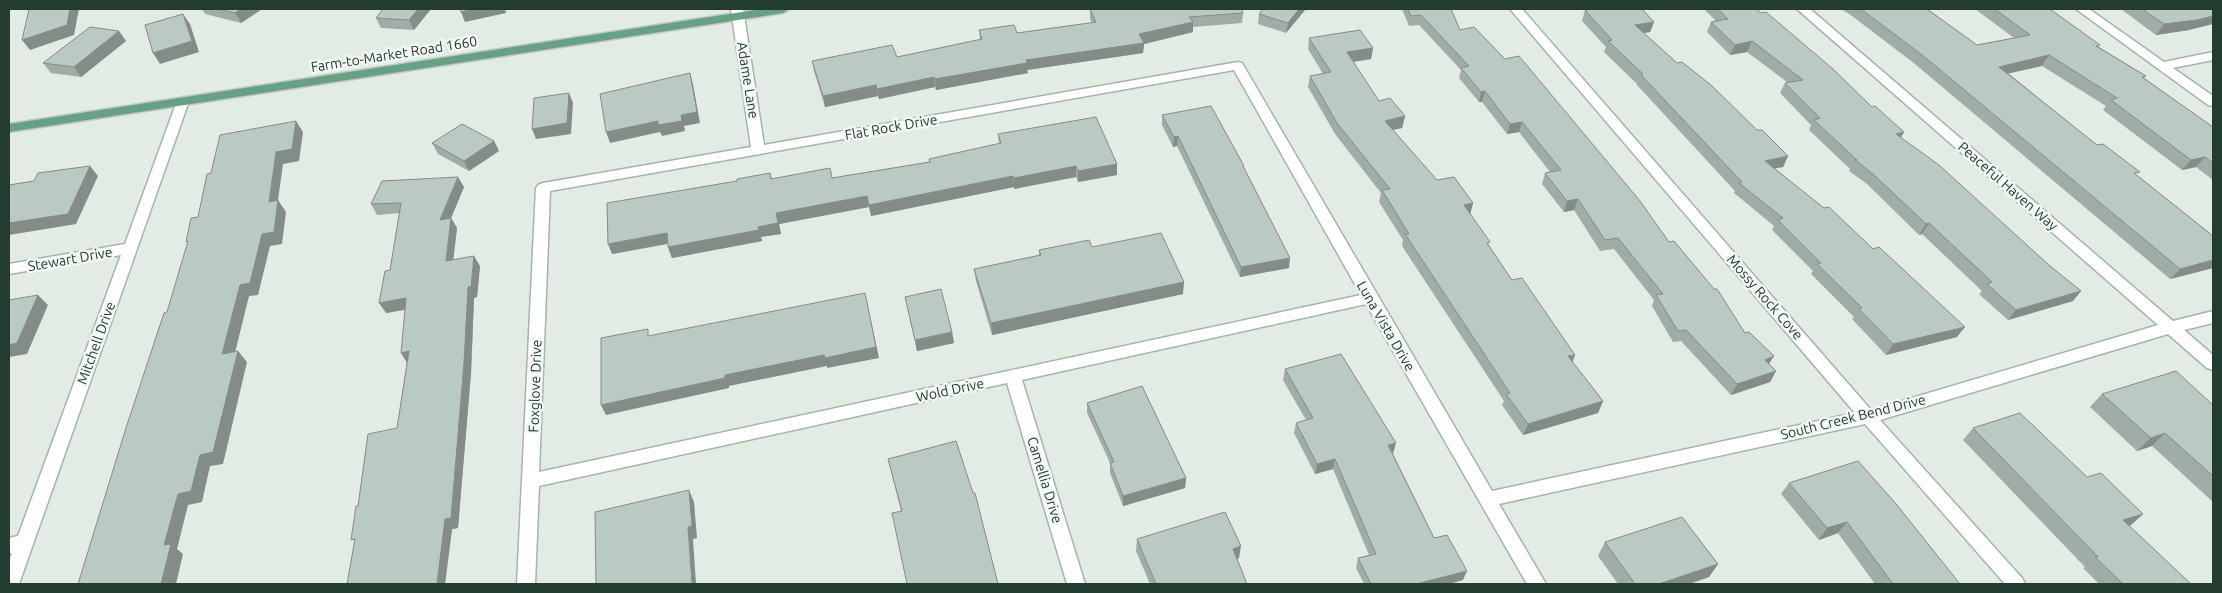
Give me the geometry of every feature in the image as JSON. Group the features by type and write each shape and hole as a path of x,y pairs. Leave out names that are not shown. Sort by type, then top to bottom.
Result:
{"main road":[{"name":"Farm-to-Market Road 1660","path":"9,128 737,12 783,9"}],"street":[{"name":"Mossy Rock Cove","path":"1516,9 1868,417 2016,584"},
{"name":"Peaceful Haven Way","path":"1802,9 2213,364"},
{"path":"2082,9 2213,102"},
{"name":"Adame Lane","path":"737,12 758,151"},
{"path":"2162,66 2213,56"},
{"name":"Flat Rock Drive","path":"543,188 1238,66"},
{"name":"Luna Vista Drive","path":"1238,66 1370,298 1537,584"},
{"name":"Mitchell Drive","path":"10,584 17,545 130,248 183,101"},
{"name":"Foxglove Drive","path":"526,584 543,188"},
{"name":"Stewart Drive","path":"9,269 130,248"},
{"name":"Wold Drive","path":"531,482 1370,298"},
{"name":"South Creek Bend Drive","path":"1488,500 1868,417 2172,327 2213,318"},
{"name":"Camellia Drive","path":"1014,376 1076,584"}],"building":[{"path":"29,9 70,9 67,25 22,40"},
{"path":"218,9 241,9 235,13"},
{"path":"383,9 418,9 409,20 376,18"},
{"path":"460,9 474,9 461,12"},
{"path":"1090,9 1242,9 1243,13 1189,17 1193,22 1139,34 1144,43 1026,60 1027,63 935,79 934,77 877,89 876,85 823,96 812,61 892,45 897,57 982,39 979,30 1014,25 1017,33 1096,22"},
{"path":"1263,9 1299,9 1288,23 1259,14"},
{"path":"1408,9 1451,9 1460,30 1474,27 1505,59 1519,56 1640,201 1669,242 1674,241 1714,289 1717,289 1745,333 1749,332 1774,356 1765,360 1776,371 1737,384 1686,330 1678,331 1656,295 1663,294 1618,238 1605,240 1578,199 1567,201 1545,173 1561,170 1522,122 1510,124 1485,91 1481,92 1461,68 1469,66 1421,15 1411,16"},
{"path":"1642,9 1654,22 1635,25 1677,63 1682,62 1711,85 1757,130 1762,130 1788,156 1765,161 1824,208 1829,207 1873,249 1879,247 1965,327 1893,344 1859,309 1862,308 1817,264 1821,263 1778,220 1783,218 1739,183 1742,182 1641,75 1643,74 1608,41 1612,40 1585,10"},
{"path":"1718,9 1756,9 1761,13 1766,12 1833,69 1872,107 1875,106 1904,132 1896,134 1939,165 2050,266 2081,291 2016,310 1987,284 1992,282 1929,223 1926,224 1873,174 1855,160 1857,160 1814,120 1820,118 1785,83 1803,80 1752,41 1735,45 1711,22 1728,19"},
{"path":"1861,9 1927,9 1977,45 2030,35 1995,9 2050,9 2100,45 2096,46 2146,76 2142,77 2213,127 2213,163 2205,157 2191,160 2111,100 2117,98 2049,55 1999,67 2097,145 2103,144 2140,172 2134,173 2213,236 2213,260 2180,269 1921,54"},
{"path":"2142,9 2213,9 2213,16 2164,24"},
{"path":"183,14 192,41 153,53 145,25"},
{"path":"90,27 119,31 74,67 43,63"},
{"path":"1360,30 1373,48 1347,52 1379,101 1390,98 1405,116 1385,121 1437,180 1454,177 1473,203 1464,205 1490,242 1487,243 1512,280 1522,278 1575,355 1568,356 1603,401 1528,424 1506,394 1510,393 1405,234 1409,234 1382,190 1390,189 1337,123 1310,76 1331,72 1309,38"},
{"path":"690,73 697,112 681,115 682,121 658,125 658,121 606,132 600,94"},
{"path":"569,93 567,123 532,129 534,98"},
{"path":"1211,106 1244,166 1290,258 1241,267 1178,136 1174,137 1162,115"},
{"path":"1096,117 1117,164 1078,171 1076,166 1014,178 1013,176 869,205 867,196 776,213 778,223 758,227 759,230 668,247 667,233 608,244 607,203 737,181 737,179 770,173 771,179 830,168 832,178 930,162 929,159 1001,143 998,134"},
{"path":"296,121 292,149 276,152 269,202 278,200 274,232 262,234 250,283 240,285 222,354 238,351 213,452 200,455 191,491 178,494 164,545 171,544 161,584 78,584 126,428 164,313 167,312 188,241 186,242 191,218 198,217 207,174 211,173 220,135"},
{"path":"462,124 494,141 464,161 432,143"},
{"path":"90,166 68,214 9,223 9,185 34,181 38,173"},
{"path":"458,177 440,220 451,218 446,261 474,256 471,287 468,287 464,363 451,518 445,519 437,584 347,584 355,539 351,540 356,506 358,506 368,434 397,428 409,351 401,353 406,298 379,303 385,271 390,270 401,203 371,204 382,181"},
{"path":"1161,233 1184,282 991,323 974,269 1041,255 1039,250 1089,240 1092,247"},
{"path":"941,289 952,332 915,340 905,297"},
{"path":"865,293 876,347 825,358 824,355 725,375 725,378 601,405 601,338 648,329 648,336"},
{"path":"38,295 17,343 9,345 9,300"},
{"path":"1341,354 1396,443 1388,445 1434,538 1447,535 1467,571 1416,584 1371,584 1358,558 1376,554 1335,459 1317,464 1296,423 1313,418 1285,369"},
{"path":"2176,371 2213,405 2213,476 2165,433 2151,438 2102,394"},
{"path":"1142,386 1186,478 1123,496 1110,463 1114,462 1087,403"},
{"path":"2020,413 2087,477 2101,473 2143,514 2123,520 2191,584 2123,584 1973,428"},
{"path":"956,441 973,493 975,493 998,584 907,584 892,513 902,511 888,459"},
{"path":"1858,461 1897,505 1960,584 1893,584 1847,522 1827,528 1789,483"},
{"path":"689,490 692,526 688,527 692,584 596,584 595,512"},
{"path":"1225,512 1241,546 1233,549 1247,584 1156,584 1137,539"},
{"path":"1682,517 1718,564 1659,584 1635,584 1605,542"}]}
